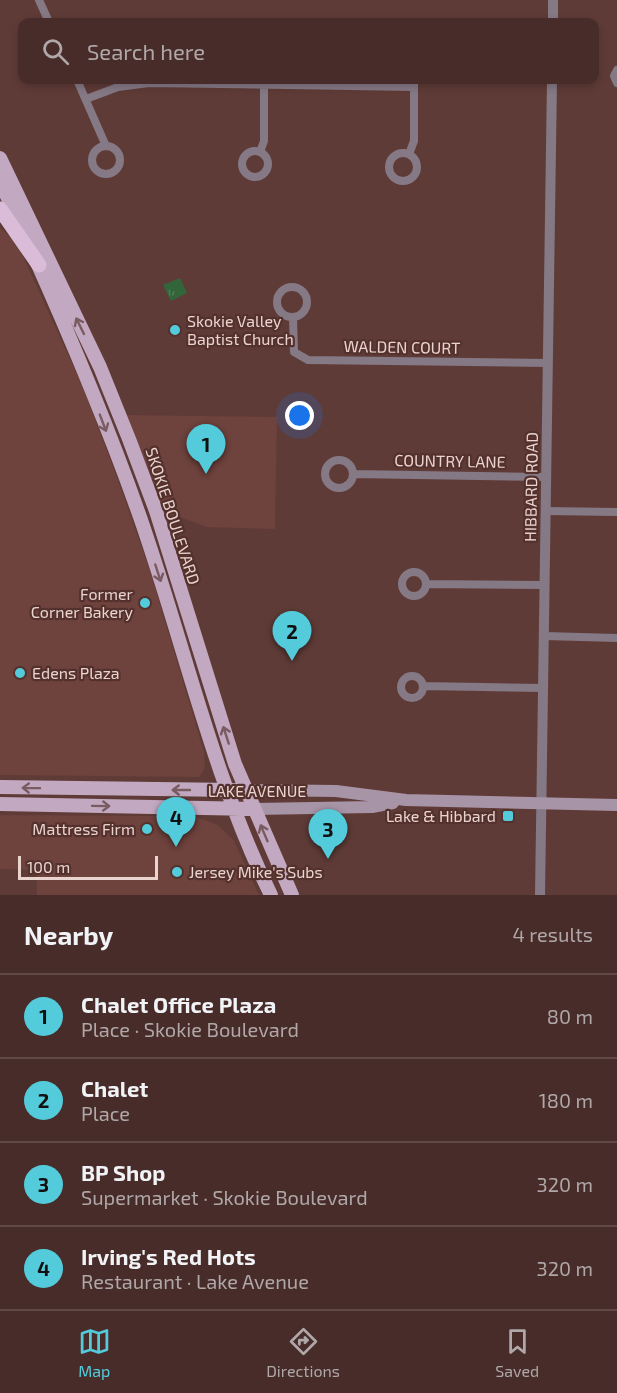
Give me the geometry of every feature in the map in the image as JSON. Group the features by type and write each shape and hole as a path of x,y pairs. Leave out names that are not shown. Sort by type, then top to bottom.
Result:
{"highway":[{"path":"0,209 39,265"}],"main road":[{"name":"SKOKIE BOULEVARD","path":"0,158 100,367 129,439 156,511 235,764 291,895"},
{"name":"SKOKIE BOULEVARD","path":"0,181 39,265 140,517 232,809 271,895"},
{"name":"LAKE AVENUE","path":"0,788 336,791 406,800 617,805"},
{"name":"LAKE AVENUE","path":"0,804 254,809 372,807 406,800"}],"street":[{"path":"39,0 48,18"},
{"path":"553,0 553,18"},
{"path":"617,70 614,76 617,83"},
{"path":"79,84 106,146"},
{"path":"86,99 118,87 141,84"},
{"path":"206,84 339,84"},
{"path":"409,154 414,141 414,84"},
{"name":"HIBBARD ROAD","path":"540,895 552,84"},
{"path":"260,152 264,141 264,85"},
{"name":"WALDEN COURT","path":"292,317 294,352 308,360 548,363"},
{"name":"COUNTRY LANE","path":"353,474 546,477"},
{"path":"546,511 616,512"},
{"path":"426,584 545,585"},
{"path":"544,636 617,638"},
{"path":"423,686 543,688"}],"shaded area":[{"name":"Edens Plaza","path":"0,228 16,241 85,392 123,494 150,571 204,752 205,768 199,777 0,775"},
{"path":"125,415 277,417 275,529 207,527 180,517 165,522"},
{"path":"0,815 195,817 208,821 218,825 234,841 259,895 37,895 37,870 0,869"}],"green space":[{"path":"180,278 187,293 171,301 163,285"}],"place":[{"name":"Skokie Valley Baptist Church","path":"175,330"},
{"name":"Chalet Office Plaza","path":"206,474"},
{"name":"Former Corner Bakery","path":"145,603"},
{"name":"Chalet","path":"292,661"},
{"name":"Edens Plaza","path":"20,673"},
{"name":"Lake & Hibbard","path":"508,816"},
{"name":"Mattress Firm","path":"147,829"},
{"name":"Irving's Red Hots","path":"176,847"},
{"name":"BP Shop","path":"328,859"},
{"name":"Jersey Mike's Subs","path":"177,872"}]}
